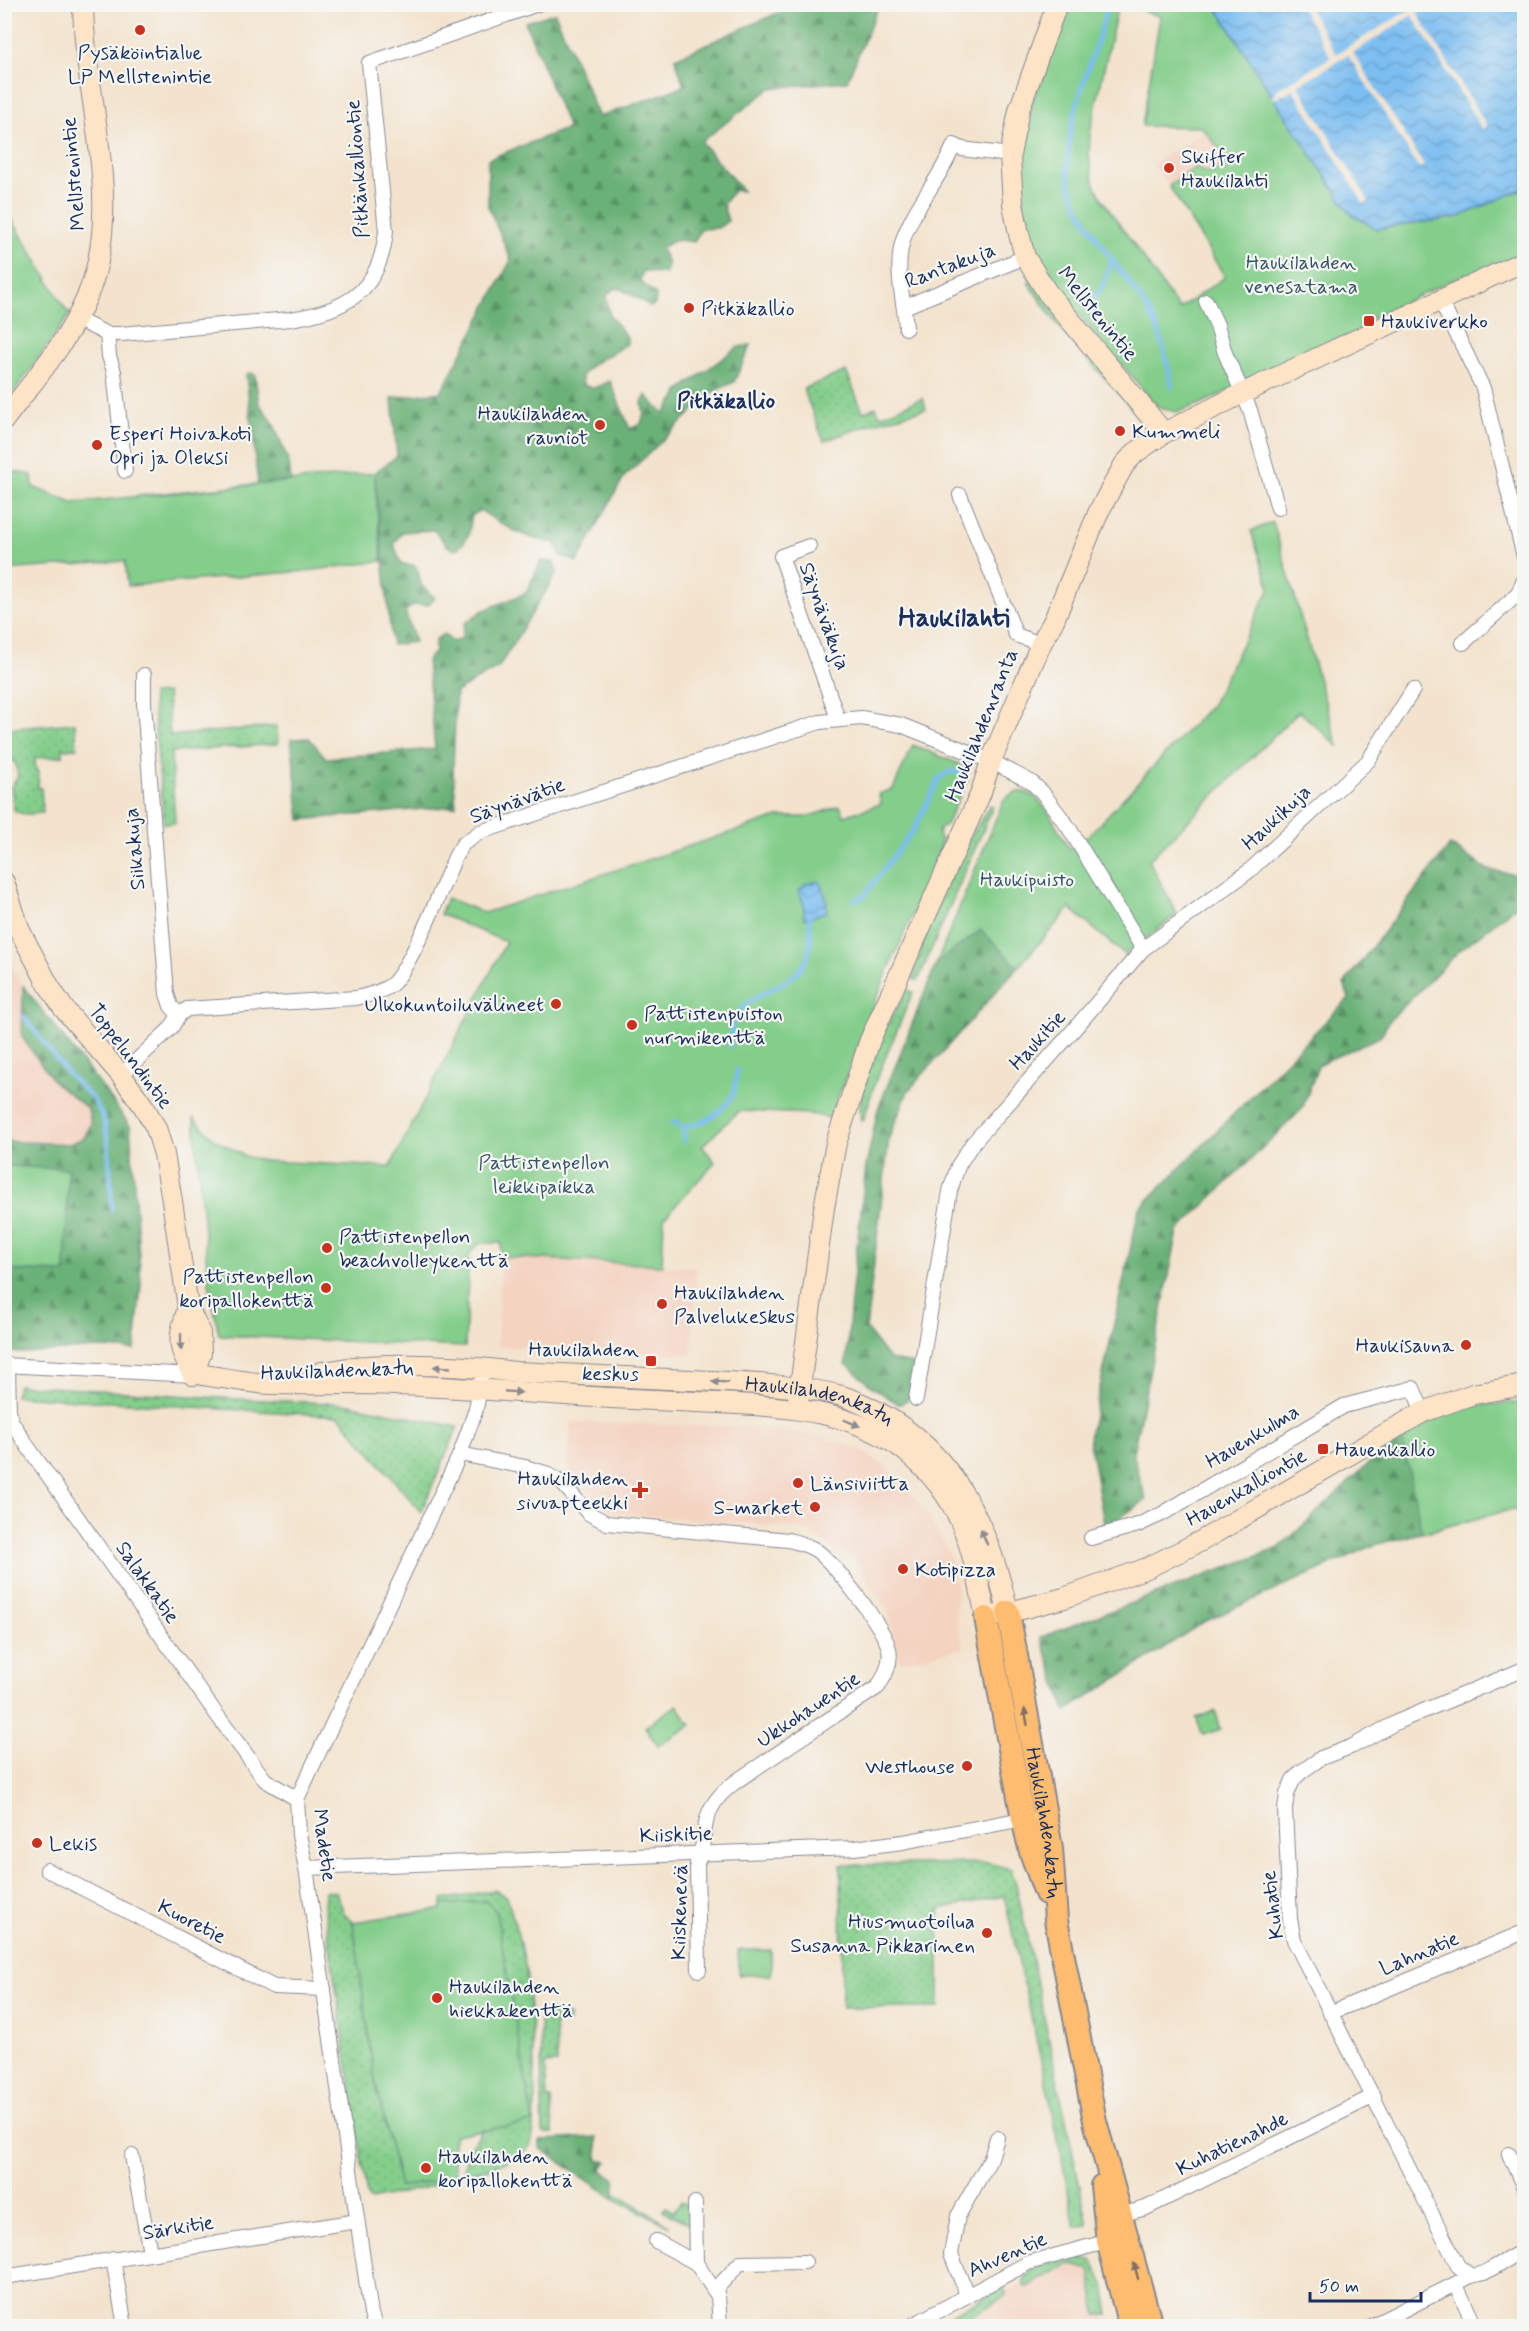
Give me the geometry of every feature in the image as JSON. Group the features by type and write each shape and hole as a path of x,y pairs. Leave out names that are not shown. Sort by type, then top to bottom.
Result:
{"main road":[{"name":"Mellstenintie","path":"4,420 76,319 94,277 101,252 103,232 99,158 86,65 83,4"},
{"name":"Mellstenintie","path":"1057,4 1019,110 1010,154 1013,204 1025,257 1047,292 1164,433"},
{"name":"Haukilahdenranta","path":"798,1399 824,1208 836,1143 870,1040 980,795 991,761 1041,644 1054,620 1100,511 1124,465 1142,447 1164,433 1241,394 1524,261"},
{"name":"Toppelundintie","path":"4,882 20,931 49,986 64,1009 121,1075 156,1128 172,1201 188,1307 200,1333 201,1353 198,1375"},
{"name":"Haukilahdenkatu","path":"198,1375 309,1373 393,1364 765,1385 874,1432 903,1450 925,1469 959,1515 970,1543 1034,1816 1051,1848 1056,1920 1113,2216 1130,2326"},
{"name":"Haukilahdenkatu","path":"198,1375 268,1384 344,1383 798,1399 839,1395 895,1421 919,1438 942,1462 969,1503 999,1574 1008,1612 1034,1816"},
{"name":"Hauenkalliontie","path":"986,1618 1064,1598 1147,1568 1201,1541 1423,1412 1473,1394 1524,1385"},
{"name":"Haukilahdenkatu","path":"1117,2239 1152,2326"}],"street":[{"name":"Pitkänkalliontie","path":"107,334 290,319 316,315 347,302 363,288 376,271 383,253 386,231 369,63 538,4"},
{"name":"Rantakuja","path":"1010,154 962,149 954,145 946,164 903,240 899,284 904,307 1025,257"},
{"path":"1440,300 1483,388 1524,557"},
{"path":"1206,302 1217,325 1241,394 1250,410 1278,508"},
{"path":"904,307 906,328"},
{"path":"76,319 107,334 109,356 114,372 125,471"},
{"path":"960,495 1016,635 1041,644"},
{"name":"Säynäväkuja","path":"809,546 782,556 838,719"},
{"path":"1463,643 1518,594 1524,580"},
{"name":"Siikakuja","path":"144,675 144,704 167,994 171,1006 179,1015"},
{"name":"Haukikuja","path":"1143,949 1249,871 1368,761 1413,690"},
{"name":"Säynävätie","path":"179,1015 187,1009 356,998 383,990 393,984 400,974 456,855 471,837 480,832 820,722 861,718 901,725 991,761"},
{"path":"991,761 1031,782 1042,792 1075,838 1143,949"},
{"name":"Haukitie","path":"916,1399 948,1202 958,1166 972,1144 1065,1041 1143,949"},
{"path":"121,1075 171,1028 179,1015"},
{"name":"Haukilahdenkatu","path":"6,1365 198,1375"},
{"name":"Salakkatie","path":"6,1365 9,1413 28,1447 265,1780 297,1799"},
{"name":"Madetie","path":"375,2326 371,2314 300,1836 297,1799 460,1454 476,1409 481,1389 482,1368"},
{"name":"Hauenkulma","path":"1091,1538 1138,1525 1162,1514 1344,1406 1413,1388 1423,1412"},
{"name":"Ukkohauentie","path":"460,1454 545,1473 562,1483 588,1513 607,1522 788,1540 815,1550 832,1564 885,1636 890,1650 888,1672 878,1688 810,1731 725,1791 715,1802 708,1815 701,1839 702,1854"},
{"name":"Kuhatie","path":"1470,2276 1458,2266 1294,1940 1290,1919 1285,1809 1287,1794 1293,1780 1321,1758 1353,1746 1397,1722 1524,1670"},
{"name":"Kiiskitie","path":"306,1869 854,1848 903,1842 1034,1816"},
{"name":"Kiiskenevä","path":"699,1971 696,1877 697,1863 702,1854"},
{"name":"Kuoretie","path":"47,1870 274,1987 324,1989"},
{"name":"Lahnatie","path":"1330,2013 1524,1932"},
{"name":"Kuhatienahde","path":"1113,2216 1155,2204 1374,2096"},
{"path":"968,2295 951,2254 958,2216 991,2158 997,2138"},
{"path":"1509,2154 1524,2188"},
{"path":"132,2156 150,2253"},
{"path":"695,2203 696,2263"},
{"name":"Särkitie","path":"4,2277 357,2221"},
{"name":"Ahventie","path":"911,2326 1028,2263 1117,2239"},
{"path":"656,2241 696,2263 718,2296 720,2326"},
{"path":"1371,2326 1470,2276 1484,2273 1524,2250"},
{"path":"113,2259 125,2326"},
{"path":"715,2290 740,2263 805,2262"},
{"path":"1456,2285 1475,2326"}],"shaded area":[{"path":"1205,131 1227,159 1216,171 1205,173 1196,167 1169,186 1153,164"},
{"path":"4,954 23,986 22,1037 54,1082 88,1109 91,1124 84,1138 69,1144 5,1141"},
{"path":"501,1257 696,1267 691,1355 497,1346"},
{"path":"571,1422 755,1427 822,1437 860,1449 885,1466 925,1509 948,1551 957,1586 956,1618 964,1648 900,1662 887,1611 855,1558 835,1550 808,1531 796,1528 614,1513 568,1474"},
{"path":"1082,2257 1091,2260 1106,2326 946,2326 1032,2277"}],"green space":[{"name":"Haukilahden venesatama","path":"1158,3 1185,8 1189,5 1215,5 1350,213 1376,229 1459,217 1524,188 1524,256 1470,280 1465,274 1360,323 1363,329 1200,404 1178,412 1159,408 1047,278 1029,228 1021,189 1025,143 1033,99 1069,5 1118,5 1090,133 1089,156 1093,180 1102,199 1179,309 1225,277 1169,186 1196,167 1205,173 1216,171 1227,159 1202,127 1142,126 1160,16 1145,12 1144,8"},
{"path":"796,5 879,5 847,81 771,88 701,142 743,191 734,190 723,204 728,221 718,228 701,229 694,242 676,241 661,249 668,263 666,274 643,271 640,281 656,295 655,304 650,307 619,288 612,290 606,297 610,316 627,337 627,344 597,362 582,375 583,385 594,388 610,381 630,429 641,424 644,413 642,403 646,395 665,413 681,389 738,347 751,345 734,382 713,392 624,477 577,562 561,556 556,543 535,539 516,531 480,510 471,517 466,540 455,550 448,547 434,530 402,532 394,544 401,564 413,565 418,570 421,585 435,598 428,605 414,605 405,611 415,642 392,645 374,473 397,456 392,398 441,392 511,260 488,206 488,159 568,128 525,22 555,13 599,117 684,86 675,58"},
{"path":"4,206 66,310 71,313 4,406"},
{"path":"1032,279 1144,420 1143,424 1056,322 1028,282"},
{"path":"846,371 863,412 876,407 880,416 923,398 926,409 874,423 824,441 803,389"},
{"path":"246,374 255,375 259,404 273,422 289,463 291,481 135,496 258,484"},
{"path":"5,470 32,475 33,487 72,503 374,473 382,561 306,571 128,586 125,561 5,570"},
{"name":"Haukipuisto","path":"1273,522 1338,746 1299,711 1149,860 1177,914 1125,955 1070,908 1018,967 981,930 937,962 1004,799 1017,792 1026,792 1034,797 1042,804 1070,849 1089,835 1212,704 1270,588 1251,531"},
{"path":"541,561 554,562 557,573 499,667 456,692 453,771 456,806 300,820 291,739 309,738 326,758 435,749 427,660 435,652 435,640 443,634 453,642 462,638 464,624 482,611 526,593"},
{"path":"167,693 170,736 277,726 278,744 171,752 175,823 164,824 152,694"},
{"path":"75,723 77,748 63,749 63,756 35,758 36,771 39,771 38,788 41,788 43,813 24,814 14,810 11,787 18,776 15,762 5,759 5,729"},
{"name":"Pattistenpellon leikkipaikka","path":"913,745 957,763 965,768 968,778 946,825 940,828 939,854 883,982 830,1118 810,1114 739,1111 702,1146 715,1162 664,1218 662,1265 501,1257 501,1243 480,1243 469,1254 465,1347 219,1335 208,1277 194,1118 214,1139 245,1156 265,1161 390,1167 506,942 440,914 447,898 484,913 778,817 807,817 840,806 844,816 881,804 879,794 893,789"},
{"path":"990,805 993,807 918,980 914,980 926,932 959,855"},
{"path":"1450,845 1488,870 1524,876 1524,900 1459,951 1390,1020 1380,1037 1319,1064 1302,1109 1178,1231 1133,1453 1146,1500 1105,1528 1089,1438 1139,1209 1349,998 1344,984"},
{"path":"1046,861 1125,955 1070,908 908,1091 889,1138 866,1329 890,1360 914,1364 914,1381 910,1396 902,1404 898,1404 871,1386 846,1364 866,1166 878,1109 937,962 981,929 993,942"},
{"path":"23,986 130,1126 141,1284 135,1350 100,1348 22,1353 5,1351 5,1270 65,1272 68,1169 5,1166 5,1141 69,1144 84,1138 91,1124 88,1109 54,1082 22,1037"},
{"path":"907,990 913,992 876,1080 863,1121 861,1121 861,1098 868,1071 888,1023"},
{"path":"5,1166 68,1169 65,1272 5,1270"},
{"path":"18,1385 349,1404 458,1427 421,1512 339,1416 15,1396"},
{"path":"1524,1402 1524,1509 1505,1511 1374,1545 1202,1623 1066,1711 1041,1637 1279,1548 1401,1433"},
{"path":"1524,1402 1524,1509 1505,1511 1422,1533 1401,1433 1464,1406"},
{"path":"677,1705 691,1725 658,1746 645,1727"},
{"path":"1215,1711 1221,1729 1203,1735 1196,1718"},
{"path":"988,1863 1011,1869 1016,1884 1088,2225 1075,2227 1053,2114 1004,1896 939,1909 939,2008 842,2008 841,1865"},
{"path":"494,1890 507,1897 524,1959 535,2084 533,2133 530,2146 519,2156 468,2174 464,2172 467,2152 482,2131 533,2121 486,1901 442,1905 442,1900"},
{"path":"325,1891 336,1892 345,1915 353,1922 374,2075 400,2187 457,2177 454,2181 372,2200 367,2197 324,1907"},
{"name":"Haukilahden hiekkakenttä","path":"486,1901 496,1911 533,2122 455,2135 452,2148 457,2177 400,2187 374,2075 353,1922 442,1909 442,1905"},
{"path":"738,1950 771,1950 771,1975 739,1975"},
{"path":"545,2011 569,2015 569,2022 555,2023 557,2063 545,2064 547,2099 551,2099 553,2133 543,2133 540,2016"},
{"path":"597,2137 598,2161 607,2161 601,2170 615,2179 615,2199 540,2148 540,2141 545,2140"},
{"path":"615,2192 670,2226 615,2199"},
{"path":"681,2201 690,2208 690,2225 663,2210 666,2207 674,2212"},
{"path":"1082,2257 1091,2260 1104,2284 1109,2315 1097,2315 1090,2270 1069,2264 1027,2287 1024,2285 1025,2278 1037,2267"},
{"path":"1000,2289 1005,2291 1006,2295 978,2312 950,2324 934,2324"}],"water":[{"path":"1215,5 1524,5 1524,188 1459,217 1376,229 1350,213"},
{"path":"819,881 826,898 827,912 804,918 804,905 799,891 806,884"}],"pier":[{"path":"1300,5 1307,5 1336,54 1409,10 1406,5 1414,7 1431,5 1417,13 1487,126 1482,129 1412,15 1353,53 1424,165 1419,168 1348,55 1298,85 1369,201 1364,204 1293,89 1274,99 1272,96 1277,93 1276,90 1331,57"}],"waterway":[{"path":"1108,4 1076,108 1068,151 1068,172 1071,189 1089,226 1156,325 1172,387"},
{"path":"1088,306 1102,287 1113,259"},
{"path":"854,900 863,897 914,829 940,777 951,771 964,773"},
{"path":"730,1046 731,1028 739,1012 748,1003 790,979 806,960 810,945 810,918"},
{"path":"24,1017 67,1073 93,1099 103,1117 108,1141 112,1209"},
{"path":"684,1142 683,1127 710,1118 727,1104 734,1092 737,1070"},
{"path":"672,1122 683,1127"}],"place":[{"name":"Pysäköintialue LP Mellstenintie","path":"140,30"},
{"name":"Skiffer Haukilahti","path":"1169,168"},
{"name":"Pitkäkallio","path":"689,308"},
{"name":"Haukiverkko","path":"1369,321"},
{"name":"Haukilahden rauniot","path":"600,425"},
{"name":"Kummeli","path":"1120,431"},
{"name":"Esperi Hoivakoti Opri ja Oleksi","path":"97,445"},
{"name":"Ulkokuntoiluvälineet","path":"556,1004"},
{"name":"Pattistenpuiston nurmikenttä","path":"632,1025"},
{"name":"Pattistenpellon beachvolleykenttä","path":"327,1248"},
{"name":"Pattistenpellon koripallokenttä","path":"326,1288"},
{"name":"Haukilahden Palvelukeskus","path":"662,1304"},
{"name":"Haukisauna","path":"1466,1345"},
{"name":"Haukilahden keskus","path":"651,1361"},
{"name":"Hauenkallio","path":"1323,1449"},
{"name":"Länsiviitta","path":"798,1483"},
{"name":"Haukilahden sivuapteekki","path":"640,1490"},
{"name":"S-market","path":"815,1507"},
{"name":"Kotipizza","path":"903,1569"},
{"name":"Westhouse","path":"967,1766"},
{"name":"Lekis","path":"37,1843"},
{"name":"Hiusmuotoilua Susanna Pikkarinen","path":"987,1933"},
{"name":"Haukilahden hiekkakenttä","path":"437,1998"},
{"name":"Haukilahden koripallokenttä","path":"426,2168"}],"district":[{"name":"Pitkäkallio","path":"726,400"},
{"name":"Haukilahti","path":"954,617"}]}
